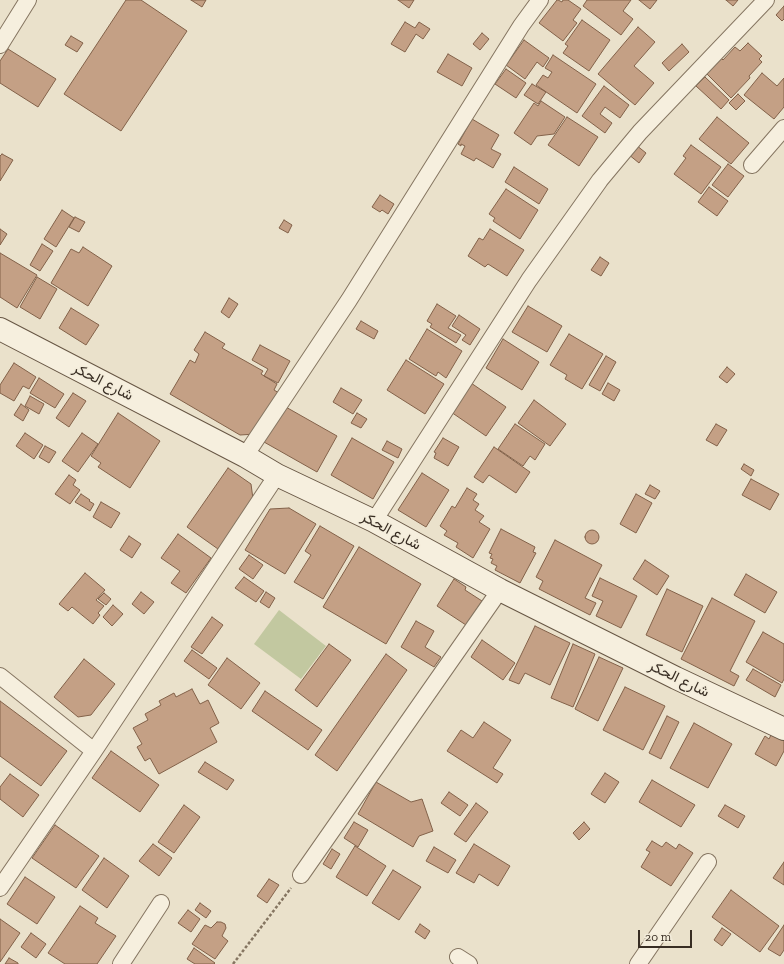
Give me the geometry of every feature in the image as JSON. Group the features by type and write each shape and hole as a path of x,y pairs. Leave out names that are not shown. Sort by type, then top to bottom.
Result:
{"street":[{"path":"0,45 28,0"},
{"path":"245,456 349,300 521,26 540,0"},
{"path":"374,521 529,280 600,180 640,132 766,0"},
{"path":"752,165 784,128"},
{"name":"شارع الحكر","path":"0,329 245,456 277,475 374,521 500,590 676,678 784,729"},
{"path":"0,888 94,751 277,475"},
{"path":"301,875 500,590"},
{"path":"0,676 94,751"},
{"path":"638,964 708,862"},
{"path":"121,964 161,903"}],"path":[{"path":"233,964 301,875"}],"green space":[{"path":"279,610 326,646 301,679 254,644"}],"building":[{"path":"126,0 141,0 187,31 121,131 64,94"},
{"path":"191,0 206,0 202,7"},
{"path":"398,0 414,0 409,8"},
{"path":"557,0 562,2 563,0 568,0 581,9 573,20 577,23 563,41 539,23"},
{"path":"587,0 631,0 623,11 633,19 621,35 583,6"},
{"path":"639,0 657,0 650,9"},
{"path":"726,0 738,0 733,6"},
{"path":"784,6 784,19 782,21 776,15"},
{"path":"582,20 610,40 589,71 563,53 568,46 565,44"},
{"path":"405,22 415,28 419,22 430,29 423,39 416,34 405,52 391,44"},
{"path":"638,27 655,42 634,66 654,83 635,105 598,74"},
{"path":"482,33 489,39 480,50 473,44"},
{"path":"71,36 83,43 77,52 65,45"},
{"path":"524,40 549,58 543,67 537,62 525,79 506,65"},
{"path":"748,43 762,56 759,59 762,62 749,76 750,78 731,98 706,73 721,58 723,60 735,47 740,51"},
{"path":"682,44 689,52 669,71 662,63"},
{"path":"8,49 56,79 38,107 0,83 0,61"},
{"path":"448,54 472,68 462,86 437,72"},
{"path":"553,55 596,84 577,113 536,85 543,75 548,78 552,72 545,68"},
{"path":"506,69 526,83 516,98 495,84"},
{"path":"762,73 777,86 784,78 784,107 774,119 744,95"},
{"path":"705,77 729,100 721,109 696,86"},
{"path":"532,84 546,92 538,104 524,95"},
{"path":"604,86 629,105 620,118 605,107 600,114 612,123 605,133 582,116"},
{"path":"738,94 745,101 736,110 729,103"},
{"path":"541,101 565,117 554,134 537,136 531,145 514,133 534,103 538,106"},
{"path":"567,117 598,137 579,166 548,145"},
{"path":"717,117 749,143 731,164 699,139"},
{"path":"472,119 499,135 491,149 501,154 493,168 476,158 474,161 461,154 465,146 458,144"},
{"path":"636,145 646,153 639,163 628,154"},
{"path":"691,145 721,167 701,194 674,174 686,158 683,156"},
{"path":"2,154 13,160 0,181 0,156"},
{"path":"728,164 744,176 728,197 712,185"},
{"path":"514,167 548,189 539,204 505,182"},
{"path":"709,187 728,201 717,216 698,202"},
{"path":"506,189 538,210 520,239 493,221 495,218 489,214"},
{"path":"380,195 394,204 388,214 382,210 380,212 372,207"},
{"path":"62,210 74,218 56,247 44,239"},
{"path":"75,217 85,222 79,232 69,227"},
{"path":"284,220 292,225 288,233 279,228"},
{"path":"0,229 7,234 0,245"},
{"path":"490,229 524,250 507,276 488,264 485,267 468,256 479,238 483,240"},
{"path":"42,244 53,251 40,271 30,265"},
{"path":"83,247 112,266 88,306 51,283 71,249 79,253"},
{"path":"0,253 37,275 17,308 0,297"},
{"path":"600,257 609,263 601,276 591,270"},
{"path":"37,277 57,289 40,319 20,307"},
{"path":"229,298 238,304 229,318 221,312"},
{"path":"437,304 456,316 448,328 461,335 456,343 430,327 432,324 427,321"},
{"path":"528,306 562,326 547,352 512,332"},
{"path":"71,308 99,325 86,345 59,328"},
{"path":"459,315 480,329 470,345 462,340 466,335 452,326"},
{"path":"361,321 378,331 374,339 356,329"},
{"path":"427,329 462,351 446,378 438,372 436,376 409,359"},
{"path":"205,332 225,344 222,348 263,371 261,374 277,384 274,390 279,393 256,434 240,435 170,394 190,360 195,363 199,354 194,350"},
{"path":"569,334 603,354 582,389 565,379 567,375 550,365"},
{"path":"503,339 539,362 522,390 486,368"},
{"path":"260,345 290,361 278,383 264,376 268,369 252,360"},
{"path":"606,356 616,362 600,391 589,385"},
{"path":"406,360 444,384 425,414 387,390"},
{"path":"14,363 36,377 29,389 23,386 14,401 0,393 0,385"},
{"path":"727,367 735,374 727,383 719,377"},
{"path":"39,378 64,394 55,408 30,393"},
{"path":"471,383 506,407 486,436 451,412"},
{"path":"608,383 620,390 614,401 602,394"},
{"path":"341,388 362,400 353,414 333,402"},
{"path":"73,393 86,401 69,427 56,418"},
{"path":"30,396 44,404 39,414 25,406"},
{"path":"534,400 566,424 550,446 518,423"},
{"path":"21,404 29,410 23,421 14,415"},
{"path":"284,406 337,436 317,472 264,442"},
{"path":"118,413 160,441 130,488 98,467 101,463 91,456"},
{"path":"357,413 367,419 361,428 351,423"},
{"path":"515,424 545,444 535,460 530,456 523,466 498,449"},
{"path":"716,424 727,430 717,446 706,440"},
{"path":"25,433 43,445 34,459 16,446"},
{"path":"82,433 98,444 78,472 62,461"},
{"path":"352,438 394,462 373,499 331,475"},
{"path":"443,438 459,447 448,466 434,458 436,453 434,452"},
{"path":"387,441 402,449 398,458 382,450"},
{"path":"45,446 56,452 49,463 39,457"},
{"path":"494,447 530,472 516,493 489,475 483,483 474,477"},
{"path":"744,464 754,470 751,476 741,469"},
{"path":"228,468 251,484 253,499 218,549 187,527"},
{"path":"422,473 449,490 426,527 398,510"},
{"path":"69,475 76,480 73,485 80,490 70,504 55,494"},
{"path":"751,479 779,494 770,510 742,495"},
{"path":"650,485 660,491 655,499 645,494"},
{"path":"467,488 477,494 473,500 479,504 475,510 484,516 479,522 490,529 473,558 456,547 458,543 444,535 447,531 440,526 452,506 455,508"},
{"path":"81,494 94,504 90,511 75,502"},
{"path":"636,494 652,503 636,533 620,524"},
{"path":"101,502 120,513 111,528 93,517"},
{"path":"289,508 316,524 285,574 245,550 270,509"},
{"path":"320,526 354,546 323,599 294,582 311,555 305,551"},
{"path":"501,529 535,547 533,552 536,553 520,583 495,570 497,566 491,563 493,559 490,558 492,554 489,553"},
{"path":"589,530 595,530 599,534 599,540 595,544 589,544 585,540 585,534"},
{"path":"178,534 211,558 186,593 171,583 180,571 161,558"},
{"path":"129,536 141,544 132,558 120,550"},
{"path":"555,540 602,565 585,598 596,603 590,615 539,589 543,581 536,577"},
{"path":"359,547 421,584 386,644 323,607"},
{"path":"249,555 263,565 253,579 239,569"},
{"path":"645,560 669,576 657,595 633,579"},
{"path":"85,573 105,590 96,600 104,606 98,613 100,615 93,624 72,607 68,611 59,604"},
{"path":"746,574 777,592 765,613 734,595"},
{"path":"244,577 264,591 256,602 235,588"},
{"path":"600,578 637,596 621,628 596,616 603,601 592,596"},
{"path":"454,579 466,587 465,590 482,601 466,625 437,606"},
{"path":"667,589 703,606 682,652 646,635"},
{"path":"141,592 154,602 144,614 132,604"},
{"path":"266,592 275,598 269,608 260,602"},
{"path":"104,593 111,599 106,605 98,599"},
{"path":"712,598 755,621 730,671 739,676 734,686 681,659"},
{"path":"113,605 123,614 112,626 103,617"},
{"path":"212,617 223,625 202,654 191,647"},
{"path":"416,621 434,631 425,647 441,657 434,667 401,647"},
{"path":"535,626 570,643 550,685 525,673 519,684 509,680"},
{"path":"763,632 784,644 784,679 782,683 746,662"},
{"path":"482,640 515,663 503,680 471,657"},
{"path":"329,644 351,660 317,707 295,690"},
{"path":"573,644 595,654 573,707 551,698"},
{"path":"192,650 217,668 209,679 184,661"},
{"path":"386,654 407,670 337,771 315,755"},
{"path":"599,657 623,668 598,721 575,709"},
{"path":"227,658 260,683 241,709 208,685"},
{"path":"84,659 115,684 91,715 78,717 54,697"},
{"path":"753,669 781,685 775,697 746,680"},
{"path":"625,687 665,706 643,750 603,730"},
{"path":"192,689 200,704 208,700 219,723 210,728 217,742 159,774 150,758 145,761 137,747 142,744 133,728 148,720 145,714 161,705 159,701 174,693 176,697"},
{"path":"265,691 322,730 308,750 252,711"},
{"path":"0,701 67,751 41,786 0,756"},
{"path":"667,716 679,722 661,759 649,753"},
{"path":"484,722 511,740 493,768 503,774 497,783 447,751 461,730 473,738"},
{"path":"694,723 732,744 708,788 670,768"},
{"path":"772,733 784,740 784,751 776,766 755,754 765,736 769,739"},
{"path":"111,751 159,785 140,812 92,778"},
{"path":"205,762 234,780 227,790 198,772"},
{"path":"605,773 619,782 605,803 591,794"},
{"path":"10,774 39,795 23,817 0,799 0,787"},
{"path":"652,780 695,805 681,827 639,802"},
{"path":"376,782 411,802 422,799 433,831 419,836 413,847 358,814"},
{"path":"449,792 468,805 460,816 441,803"},
{"path":"476,803 488,812 466,842 454,834"},
{"path":"184,805 200,817 174,853 158,842"},
{"path":"725,805 745,816 738,828 718,816"},
{"path":"354,822 368,830 358,847 344,838"},
{"path":"584,822 590,829 579,840 573,833"},
{"path":"55,825 99,856 76,888 32,858"},
{"path":"652,841 662,847 666,842 676,849 679,844 693,853 671,886 641,867 650,852 646,850"},
{"path":"153,844 172,858 159,876 139,861"},
{"path":"474,844 510,866 498,886 479,874 474,883 456,873"},
{"path":"355,846 386,866 367,896 336,877"},
{"path":"434,847 456,860 448,873 426,861"},
{"path":"332,849 340,854 331,869 323,864"},
{"path":"104,858 129,876 107,908 82,890"},
{"path":"784,862 784,885 773,878"},
{"path":"393,870 421,887 399,920 372,903"},
{"path":"25,877 55,897 37,924 7,904"},
{"path":"269,879 279,885 267,903 257,896"},
{"path":"731,890 779,926 760,952 712,917"},
{"path":"200,903 211,911 206,918 195,910"},
{"path":"80,906 98,918 95,923 116,936 97,964 65,964 48,953"},
{"path":"188,910 200,919 191,932 178,923"},
{"path":"0,919 20,933 0,962"},
{"path":"217,922 225,924 226,928 222,936 228,941 215,959 192,944 205,925 211,928"},
{"path":"420,924 430,931 425,939 415,932"},
{"path":"784,925 784,950 780,956 768,949"},
{"path":"722,928 731,934 722,946 714,940"},
{"path":"31,933 46,944 36,958 21,947"},
{"path":"194,948 215,963 195,964 187,959"},
{"path":"9,958 18,963 18,964 5,964"}]}
